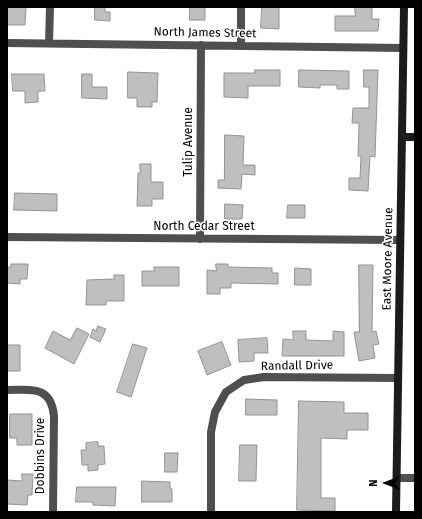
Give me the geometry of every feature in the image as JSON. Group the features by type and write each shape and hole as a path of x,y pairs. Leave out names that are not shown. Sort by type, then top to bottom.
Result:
{"street":[{"path":"49,43 50,7"},
{"path":"241,7 241,46"},
{"name":"East Moore Avenue","path":"396,512 404,7"},
{"name":"North James Street","path":"7,43 403,48"},
{"name":"Tulip Avenue","path":"200,239 201,45"},
{"path":"402,137 415,137"},
{"name":"North Cedar Street","path":"7,237 400,240"},
{"name":"Randall Drive","path":"211,512 211,432 215,412 226,392 244,380 264,377 398,378"},
{"name":"Dobbins Drive","path":"7,390 38,391 46,395 53,405 53,512"},
{"path":"397,478 415,478"}],"building":[{"path":"7,7 26,7 25,25 7,25"},
{"path":"95,7 105,7 105,12 110,12 110,21 95,20"},
{"path":"190,7 205,7 205,20 190,20"},
{"path":"262,7 279,7 279,29 261,28"},
{"path":"355,7 372,7 372,19 379,19 378,31 335,31 335,16 355,16"},
{"path":"255,70 280,70 280,86 248,86 248,98 224,97 224,73 255,73"},
{"path":"299,70 349,71 349,89 337,89 337,85 320,85 320,88 299,87"},
{"path":"364,70 378,70 375,157 370,156 368,191 349,190 349,178 360,178 361,156 358,156 359,123 352,123 353,108 369,108 369,87 364,87"},
{"path":"128,72 158,73 157,102 152,102 152,107 137,107 137,98 128,98"},
{"path":"12,74 44,74 45,91 38,91 38,102 25,103 25,91 13,91"},
{"path":"82,74 92,74 92,87 107,87 107,99 82,98"},
{"path":"225,135 244,136 243,165 255,165 255,175 242,174 241,189 218,188 218,180 224,180"},
{"path":"140,164 151,164 151,182 163,182 163,199 152,199 152,206 137,206 138,173 140,173"},
{"path":"15,193 57,194 57,211 14,210"},
{"path":"225,204 243,205 242,219 225,219"},
{"path":"288,205 305,205 305,218 287,218"},
{"path":"11,264 28,264 27,279 20,279 20,284 7,283 7,267 11,267"},
{"path":"216,264 228,264 228,267 272,268 272,273 278,273 278,284 231,283 231,288 220,288 220,294 207,294 207,270 216,271"},
{"path":"359,265 373,265 372,332 376,331 379,344 373,345 375,358 359,361 354,332 359,332"},
{"path":"154,267 179,267 179,286 142,286 142,271 154,271"},
{"path":"295,268 311,269 311,285 295,285"},
{"path":"114,275 124,275 124,301 106,301 106,305 86,305 87,280 114,279"},
{"path":"98,326 106,329 100,342 90,337 93,329 96,331"},
{"path":"77,328 89,334 74,364 45,348 53,331 70,340"},
{"path":"293,331 306,331 306,340 333,341 333,331 344,332 344,356 282,356 283,339 293,340"},
{"path":"267,338 268,353 254,353 254,361 239,362 238,340"},
{"path":"222,342 231,365 207,375 198,351"},
{"path":"133,344 147,348 131,397 117,392"},
{"path":"8,345 20,345 20,371 7,371"},
{"path":"246,399 277,400 277,415 246,415"},
{"path":"299,401 344,402 344,413 368,413 368,430 347,430 347,439 321,438 321,498 335,498 335,511 297,510"},
{"path":"10,414 32,414 32,445 17,445 17,438 10,438"},
{"path":"98,442 98,446 104,446 105,464 98,465 98,470 88,471 88,465 82,465 81,450 86,450 86,443"},
{"path":"240,445 257,445 256,481 239,481"},
{"path":"165,453 178,453 177,472 165,472"},
{"path":"22,474 33,474 32,495 28,495 27,505 7,504 7,480 22,481"},
{"path":"142,481 170,482 170,488 172,489 172,502 142,502"},
{"path":"77,487 116,487 115,506 93,505 93,502 76,502"}]}
